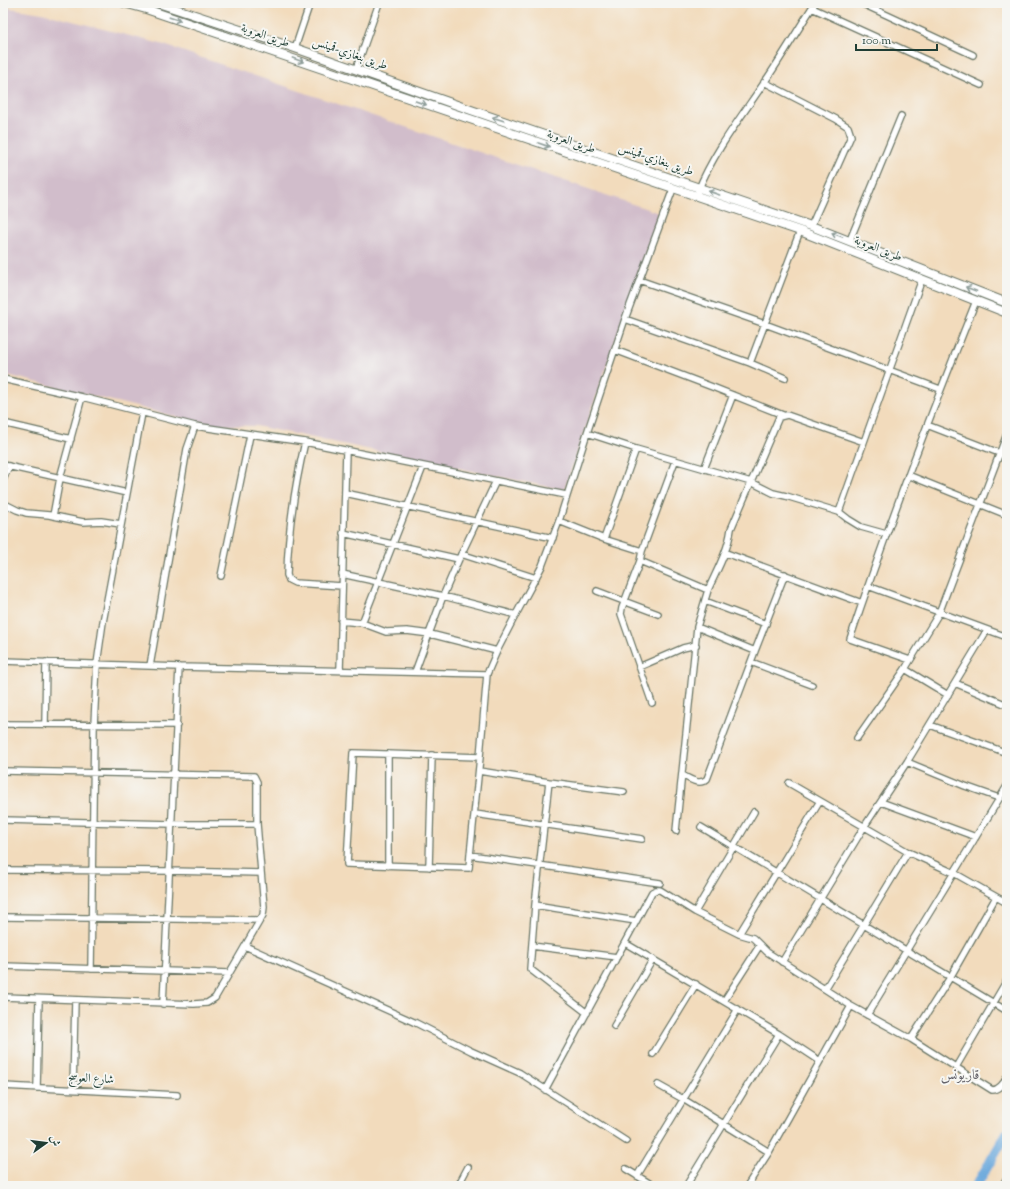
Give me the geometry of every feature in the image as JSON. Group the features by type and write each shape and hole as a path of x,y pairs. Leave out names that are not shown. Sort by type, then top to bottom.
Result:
{"main road":[{"name":"طريق العروبة","path":"124,3 293,58 800,232 1007,313"},
{"name":"طريق بنغازي-قمينس","path":"158,3 295,48 811,226 850,240 1007,303"},
{"path":"1003,1186 1007,1180"}],"street":[{"path":"295,48 310,3"},
{"path":"356,69 379,3"},
{"path":"861,3 973,55"},
{"path":"696,197 704,175 814,5 981,85"},
{"path":"764,82 836,119 848,127 851,136 811,226"},
{"path":"850,240 901,116"},
{"path":"480,757 353,753 347,864 469,868 479,771 487,674 497,650 542,566 553,538 625,319 673,189"},
{"path":"750,364 800,232"},
{"path":"839,512 922,279"},
{"path":"639,280 765,324 940,389"},
{"path":"910,660 850,639 886,534 940,389 976,301"},
{"path":"625,319 785,378"},
{"path":"615,350 783,415 787,415 864,442"},
{"path":"3,379 82,397 195,426 305,442 566,495"},
{"path":"704,469 734,395"},
{"path":"53,516 60,478 82,397"},
{"path":"91,969 94,725 97,664 103,622 142,413"},
{"path":"676,831 697,627 708,590 730,542 731,529 776,422 779,417 783,415"},
{"path":"3,423 71,439"},
{"path":"927,425 1007,456"},
{"path":"150,666 186,449 195,426"},
{"path":"587,433 636,449 751,482 773,493 839,512 861,527 886,534"},
{"path":"857,738 905,669 939,613 1007,434"},
{"path":"221,576 250,435"},
{"path":"305,442 297,478 292,514 287,575 289,580 295,583 342,586"},
{"path":"604,539 636,449"},
{"path":"340,670 346,451"},
{"path":"652,703 621,614 675,460"},
{"path":"3,465 127,493"},
{"path":"3,480 9,466"},
{"path":"362,623 423,467"},
{"path":"908,475 1007,515"},
{"path":"415,672 443,596 460,556 496,481"},
{"path":"345,493 553,538"},
{"path":"3,503 26,513 53,516 83,522 101,521 121,524"},
{"path":"559,521 604,539 642,551"},
{"path":"344,533 392,545 460,556 536,578"},
{"path":"726,553 862,603"},
{"path":"640,561 708,590"},
{"path":"342,574 378,581 516,614"},
{"path":"682,775 699,783 704,782 707,779 785,574"},
{"path":"868,586 1007,638"},
{"path":"597,591 658,614"},
{"path":"705,601 766,624"},
{"path":"341,621 362,623 382,631 407,631 430,634 497,650"},
{"path":"697,627 755,651"},
{"path":"782,962 864,826 907,762 987,630"},
{"path":"639,667 683,648 696,645"},
{"path":"3,661 179,667 487,674"},
{"path":"45,724 46,662"},
{"path":"751,662 812,685"},
{"path":"163,1004 179,667"},
{"path":"905,669 948,695"},
{"path":"955,683 1007,705"},
{"path":"3,724 176,725"},
{"path":"930,725 1007,753"},
{"path":"388,754 388,866"},
{"path":"429,867 432,756"},
{"path":"907,762 965,786 999,798"},
{"path":"3,771 254,776 257,779 258,785 257,824 264,910 260,920 215,998 206,1003 163,1004 3,997"},
{"path":"479,771 624,792"},
{"path":"549,782 535,906 530,969 587,1013"},
{"path":"789,783 908,852 954,873 1007,903"},
{"path":"867,1015 908,951 1007,786"},
{"path":"739,934 820,801"},
{"path":"881,802 976,837"},
{"path":"695,912 754,812"},
{"path":"475,814 642,839"},
{"path":"3,820 172,824 257,824"},
{"path":"701,827 863,923 1007,1011"},
{"path":"824,989 863,923 908,852"},
{"path":"470,855 660,883"},
{"path":"3,870 261,873"},
{"path":"545,1090 652,892 656,890 660,890 695,912 739,934 753,938 767,952 824,989 911,1039 992,1090 998,1089 1007,1077"},
{"path":"911,1039 951,976 996,897"},
{"path":"535,906 636,921"},
{"path":"3,917 260,920"},
{"path":"625,943 738,1009 820,1061"},
{"path":"724,1001 760,945"},
{"path":"245,946 416,1023 471,1051 520,1073 626,1142"},
{"path":"532,946 617,957"},
{"path":"614,1026 653,959"},
{"path":"3,966 229,973"},
{"path":"956,1067 1007,980"},
{"path":"653,1054 696,984"},
{"path":"37,1088 40,999"},
{"path":"73,1089 75,1000"},
{"path":"747,1186 769,1152 852,1006"},
{"path":"637,1176 738,1009"},
{"path":"686,1186 779,1034"},
{"path":"658,1085 684,1099 769,1152"},
{"name":"شارع العوسج","path":"3,1086 177,1095"},
{"path":"458,1186 468,1167"},
{"path":"626,1169 654,1186"}],"shaded area":[{"path":"3,7 42,13 161,44 659,213 564,490 256,426 210,425 3,374"}],"waterway":[{"path":"976,1186 1007,1133"}],"district":[{"name":"قاريونس","path":"960,1076"}]}
